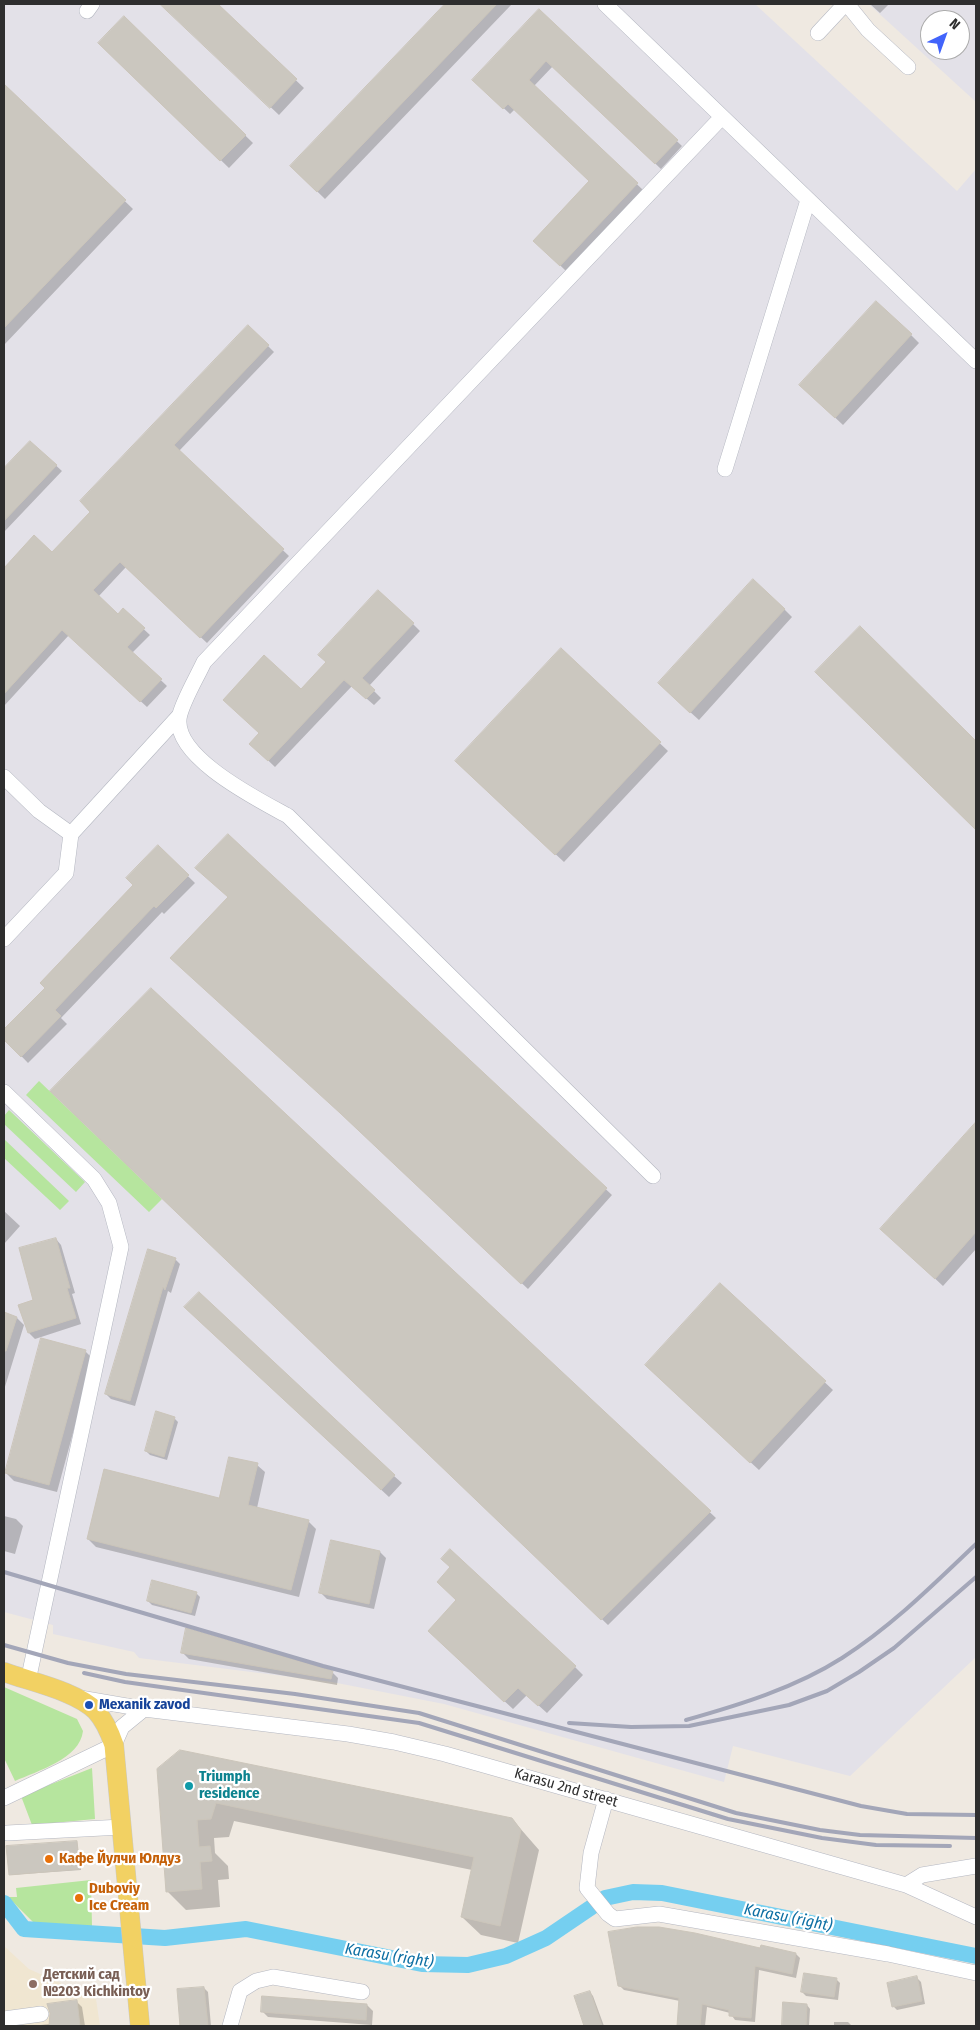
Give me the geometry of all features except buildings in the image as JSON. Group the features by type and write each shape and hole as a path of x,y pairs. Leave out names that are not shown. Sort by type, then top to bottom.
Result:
{"main road":[{"path":"4,1672 74,1697 89,1705 101,1717 114,1746 140,2026"}],"street":[{"path":"605,4 721,118 976,361"},
{"path":"818,33 846,4 868,30 908,66"},
{"path":"4,940 66,873 71,834 179,716 204,662 721,118"},
{"path":"725,469 808,200"},
{"path":"179,716 183,742 226,782 288,816 653,1176"},
{"path":"4,777 39,810 71,834"},
{"path":"4,1092 94,1179 109,1203 121,1247 28,1681"},
{"name":"Karasu 2nd street","path":"74,1697 144,1709 348,1734 445,1754 906,1885 976,1917"},
{"path":"4,1798 114,1746 122,1727 144,1709"},
{"path":"606,1799 590,1853 587,1888 608,1914 615,1919 659,1914 888,1954 976,1973"},
{"path":"6,1833 122,1827"},
{"path":"906,1885 922,1874 976,1866"},
{"path":"230,2026 240,1991 256,1981 273,1977 362,1992"},
{"path":"4,2019 41,2014"}],"shaded area":[{"path":"4,4 755,4 957,191 976,169 976,1657 850,1776 733,1746 724,1782 444,1704 332,1682 139,1658 134,1652 53,1634 53,1625 4,1612"},
{"path":"869,4 976,4 976,102 930,60 970,60 970,10 920,10 920,51"},
{"name":"Детский сад №203 Kichkintoy","path":"4,1946 29,1969 96,1999 100,2026 4,2026"}],"green space":[{"path":"39,1081 162,1199 149,1212 26,1095"},
{"path":"9,1110 85,1182 76,1192 4,1124 4,1116"},
{"path":"4,1139 69,1201 60,1210 4,1158"},
{"path":"4,1687 77,1719 83,1731 80,1741 66,1756 56,1763 15,1781 4,1758"},
{"path":"92,1768 95,1819 32,1825 21,1796"},
{"path":"91,1880 92,1926 36,1925 8,1897 17,1897 16,1888"}],"waterway":[{"name":"Karasu (right)","path":"4,1903 24,1929 165,1938 246,1929 422,1964 468,1965 506,1956 546,1938 605,1898 633,1892 662,1893 976,1956"}],"railway":[{"path":"686,1720 766,1695 824,1669 860,1646 895,1619 976,1544"},
{"path":"4,1572 323,1666 861,1806 907,1814 976,1815"},
{"path":"569,1723 631,1727 689,1726 789,1705 827,1691 859,1672 894,1648 976,1577"},
{"path":"4,1645 68,1663 126,1674 295,1694 419,1713 736,1813 820,1830 860,1835 976,1838"},
{"path":"84,1673 125,1682 419,1723 728,1819 822,1838 876,1845 950,1846"}],"place":[{"name":"Mexanik zavod","path":"89,1705"},
{"name":"Triumph residence","path":"189,1786"},
{"name":"Кафе Йулчи Юлдуз","path":"49,1859"},
{"name":"Duboviy Ice Cream","path":"79,1898"},
{"name":"Детский сад №203 Kichkintoy","path":"33,1984"}]}
